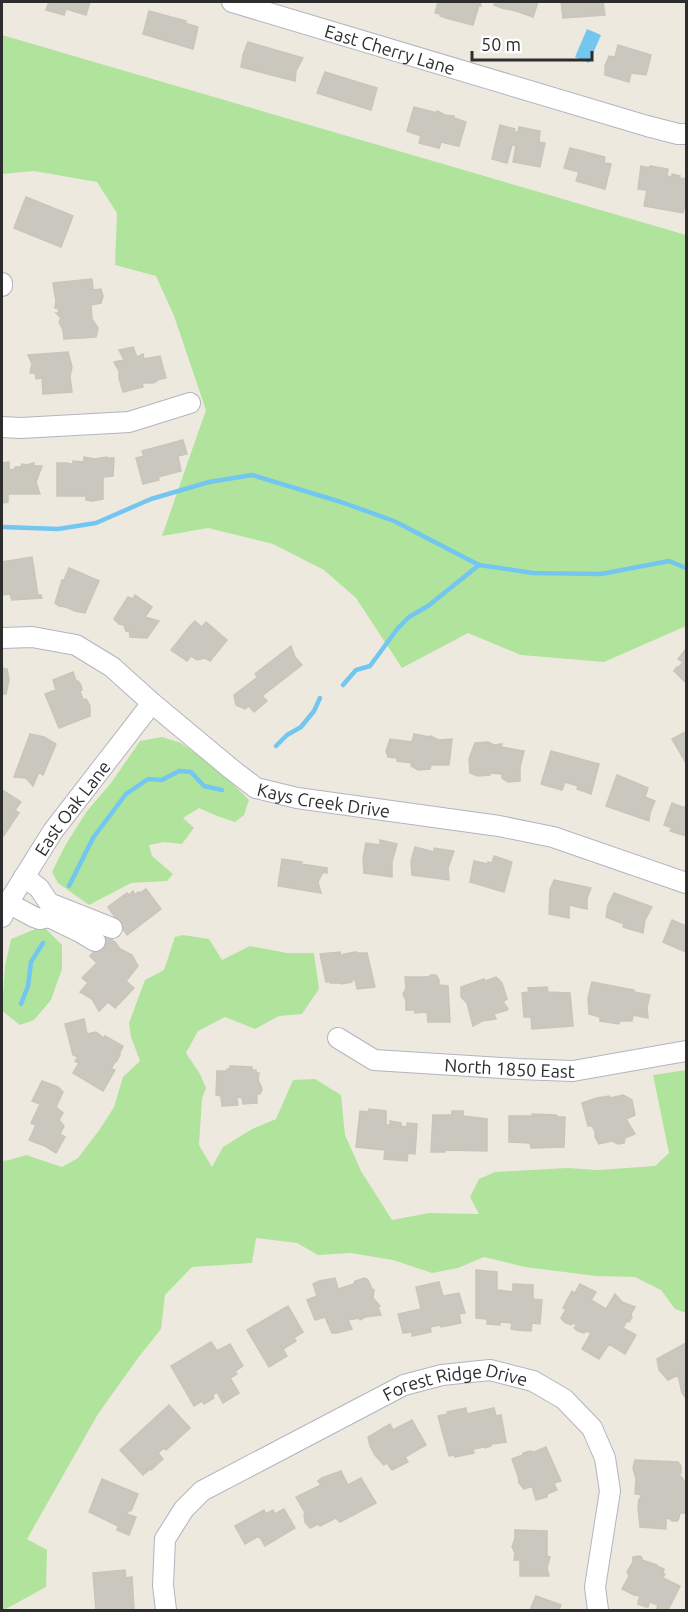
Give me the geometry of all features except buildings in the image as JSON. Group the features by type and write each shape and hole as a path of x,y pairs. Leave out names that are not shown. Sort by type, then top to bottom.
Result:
{"street":[{"name":"East Cherry Lane","path":"232,2 647,126 687,134"},
{"path":"2,427 129,422 190,403"},
{"name":"Kays Creek Drive","path":"2,638 32,637 76,645 112,667 152,703 256,788 297,798 499,826 553,837 687,883"},
{"name":"East Oak Lane","path":"5,910 53,831 152,703"},
{"path":"24,877 44,893 49,903 112,928"},
{"path":"5,910 40,919 49,917 95,941"},
{"name":"North 1850 East","path":"338,1038 374,1060 518,1069 573,1071 687,1051"},
{"name":"Forest Ridge Drive","path":"166,1611 163,1585 165,1539 184,1509 202,1491 404,1385 442,1375 490,1370 533,1382 564,1399 592,1428 601,1448 605,1458 610,1491 595,1587 598,1611"}],"green space":[{"path":"2,35 686,235 686,626 604,662 521,655 468,633 402,668 356,598 324,570 273,544 208,528 162,536 206,410 174,316 156,276 115,265 117,213 97,182 34,171 2,174"},
{"path":"162,737 181,743 221,772 249,800 244,815 235,822 199,808 183,818 194,828 182,844 164,842 149,845 152,856 173,874 167,881 131,883 89,905 58,883 52,872 87,811 111,783 140,741"},
{"path":"43,926 62,945 62,969 51,1000 34,1020 20,1025 2,1011 5,966 11,939"},
{"path":"183,935 209,939 222,960 250,946 287,953 314,953 319,989 302,1014 279,1016 255,1029 225,1017 198,1031 186,1053 206,1088 202,1099 199,1145 212,1167 223,1147 252,1129 276,1119 293,1080 315,1079 341,1095 345,1135 361,1171 392,1220 429,1213 479,1214 470,1197 479,1179 495,1172 567,1168 598,1170 655,1166 669,1153 653,1075 686,1070 686,1313 675,1309 661,1290 635,1277 596,1276 525,1267 484,1257 458,1268 432,1273 393,1260 351,1253 318,1255 297,1243 256,1238 252,1263 192,1267 165,1295 161,1329 98,1414 27,1539 47,1550 46,1587 2,1610 2,1161 26,1155 62,1167 78,1158 114,1107 123,1077 140,1061 131,1037 129,1023 145,980 164,970 175,937"}],"water":[{"path":"587,29 601,35 589,63 575,57"}],"waterway":[{"path":"2,527 58,529 96,523 151,499 209,482 252,475 394,521 479,565 533,573 601,574 669,561 686,568"},
{"path":"343,685 356,670 370,666 409,617 428,606 479,565"},
{"path":"276,746 287,735 301,727 314,711 320,698"},
{"path":"69,886 93,838 126,794 148,779 162,780 179,771 191,772 204,786 222,790"},
{"path":"21,1004 28,986 31,962 43,943"}]}
